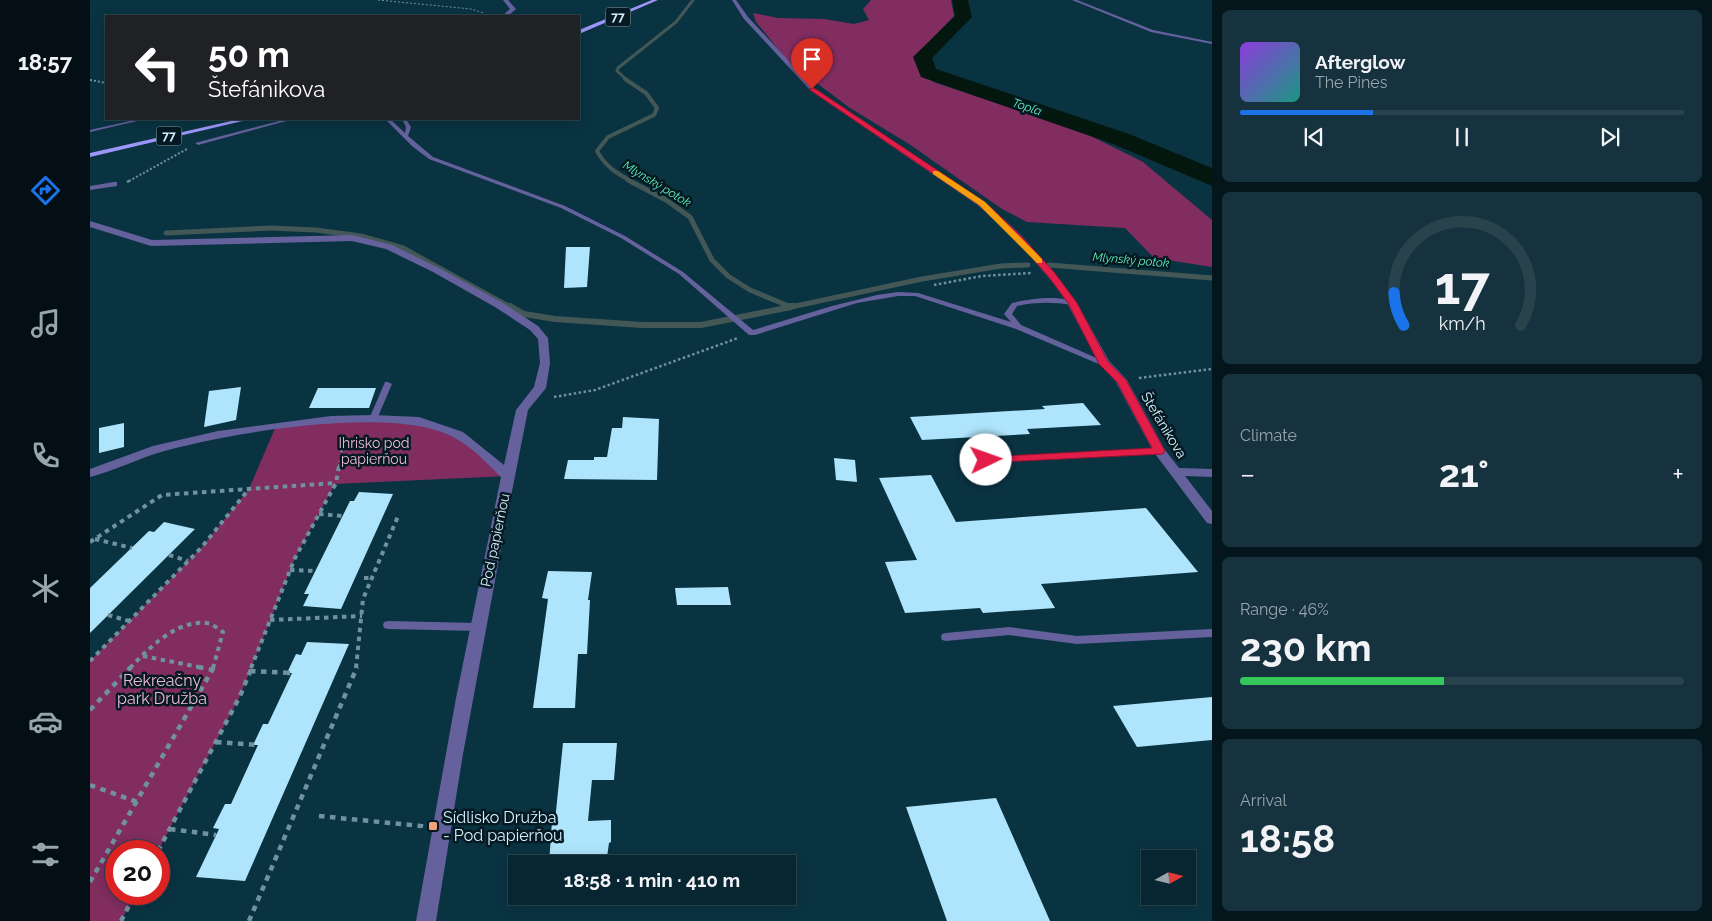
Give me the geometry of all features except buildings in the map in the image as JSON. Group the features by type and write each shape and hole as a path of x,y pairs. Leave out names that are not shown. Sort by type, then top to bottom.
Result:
{"main road":[{"name":"77","path":"580,32 656,0"},
{"name":"77","path":"90,155 244,120"}],"street":[{"path":"505,15 513,9 506,0"},
{"path":"734,0 746,18 812,89 982,204 1046,268 1072,303 1104,364 1121,380"},
{"path":"90,188 114,184"},
{"path":"90,224 151,243 352,238 389,247 460,283 534,328 543,338 545,363 540,388 522,410 508,476"},
{"name":"Štefánikova","path":"1121,380 1159,451 1212,520"},
{"name":"Pod papierňou","path":"90,473 157,449 218,435 276,426 373,419 418,421 459,435 486,455 508,476 477,628 441,823 426,921"},
{"path":"1175,472 1212,473"}],"lane":[{"path":"1074,0 1152,31 1212,43"},
{"path":"90,130 139,120"},
{"path":"198,144 288,120"},
{"path":"388,120 431,158 563,206 623,237 681,273 752,333 838,307 904,294 934,299 1019,327 1104,364"},
{"path":"405,120 409,129 406,135"},
{"path":"1019,327 1008,314 1014,304 1035,299 1053,299 1072,303"},
{"path":"373,419 388,384"},
{"path":"967,461 1159,451"},
{"path":"388,625 477,628"},
{"path":"946,637 1009,631 1076,640 1212,633"}],"path":[{"path":"378,0 471,10 484,13 484,15"},
{"path":"90,80 105,82"},
{"path":"114,184 129,182 198,144"},
{"path":"904,294 952,280 1046,268"},
{"path":"532,398 566,397 595,390 752,333"},
{"path":"1121,380 1212,368"},
{"path":"164,840 240,696 290,570 336,483 346,420"},
{"path":"90,542 162,495 336,483"},
{"path":"90,661 188,561 249,489"},
{"path":"319,514 343,516"},
{"path":"249,921 357,667 363,599 399,514"},
{"path":"389,522 395,522"},
{"path":"94,538 132,548"},
{"path":"168,555 188,561"},
{"path":"290,570 316,571"},
{"path":"364,578 372,578"},
{"path":"108,615 129,621"},
{"path":"270,620 362,616"},
{"path":"90,710 143,656 176,628 193,623 206,622 217,625 223,632 213,670 90,882"},
{"path":"143,656 213,670"},
{"path":"250,671 292,673 287,673"},
{"path":"216,742 258,745"},
{"path":"90,785 137,802"},
{"path":"319,816 421,826"},
{"path":"170,829 216,835"},
{"path":"121,921 129,905"}],"green space":[{"path":"871,0 951,0 954,16 929,42 918,65 933,82 1081,131 1143,162 1212,220 1212,267 1154,258 1125,228 1027,222 1002,209 909,144 850,108 787,60 756,22 753,13 778,18 824,19 854,24 869,20 863,9"},
{"name":"Rekreačny park Družba","path":"346,420 419,421 459,435 508,476 335,484 295,558 240,696 164,840 105,840 105,905 129,905 121,921 90,921 90,661 201,548 249,489 276,426"}],"waterway":[{"name":"Mlynský potok","path":"627,80 617,71 618,68 676,22 693,0"},
{"name":"Topľa","path":"960,0 964,17 922,57 928,73 1121,139 1188,166 1212,178"},
{"name":"Mlynský potok","path":"625,79 646,93 657,108 654,115 608,137 597,151 611,169 631,181"},
{"name":"Mlynský potok","path":"628,180 666,200 690,217 712,260 728,276 750,290 791,307"},
{"path":"166,233 271,228 316,230 361,236 403,248 512,308"},
{"name":"Mlynský potok","path":"791,307 922,279 1001,266 1028,265"},
{"name":"Mlynský potok","path":"1049,265 1212,278"},
{"path":"510,306 524,314 555,319 642,325 701,325 791,307"},
{"name":"Mlynský potok","path":"789,306 794,306"}],"slow traffic":[{"path":"936,172 982,204 1019,238 1040,261"}],"place":[{"name":"Sídlisko Družba - Pod papierňou","path":"433,826"}],"route":[{"path":"812,89 982,204 1019,238 1051,274 1072,303 1104,364 1121,380 1159,451 986,460"}],"park label":[{"name":"Ihrisko pod papierňou","path":"374,452"}]}
